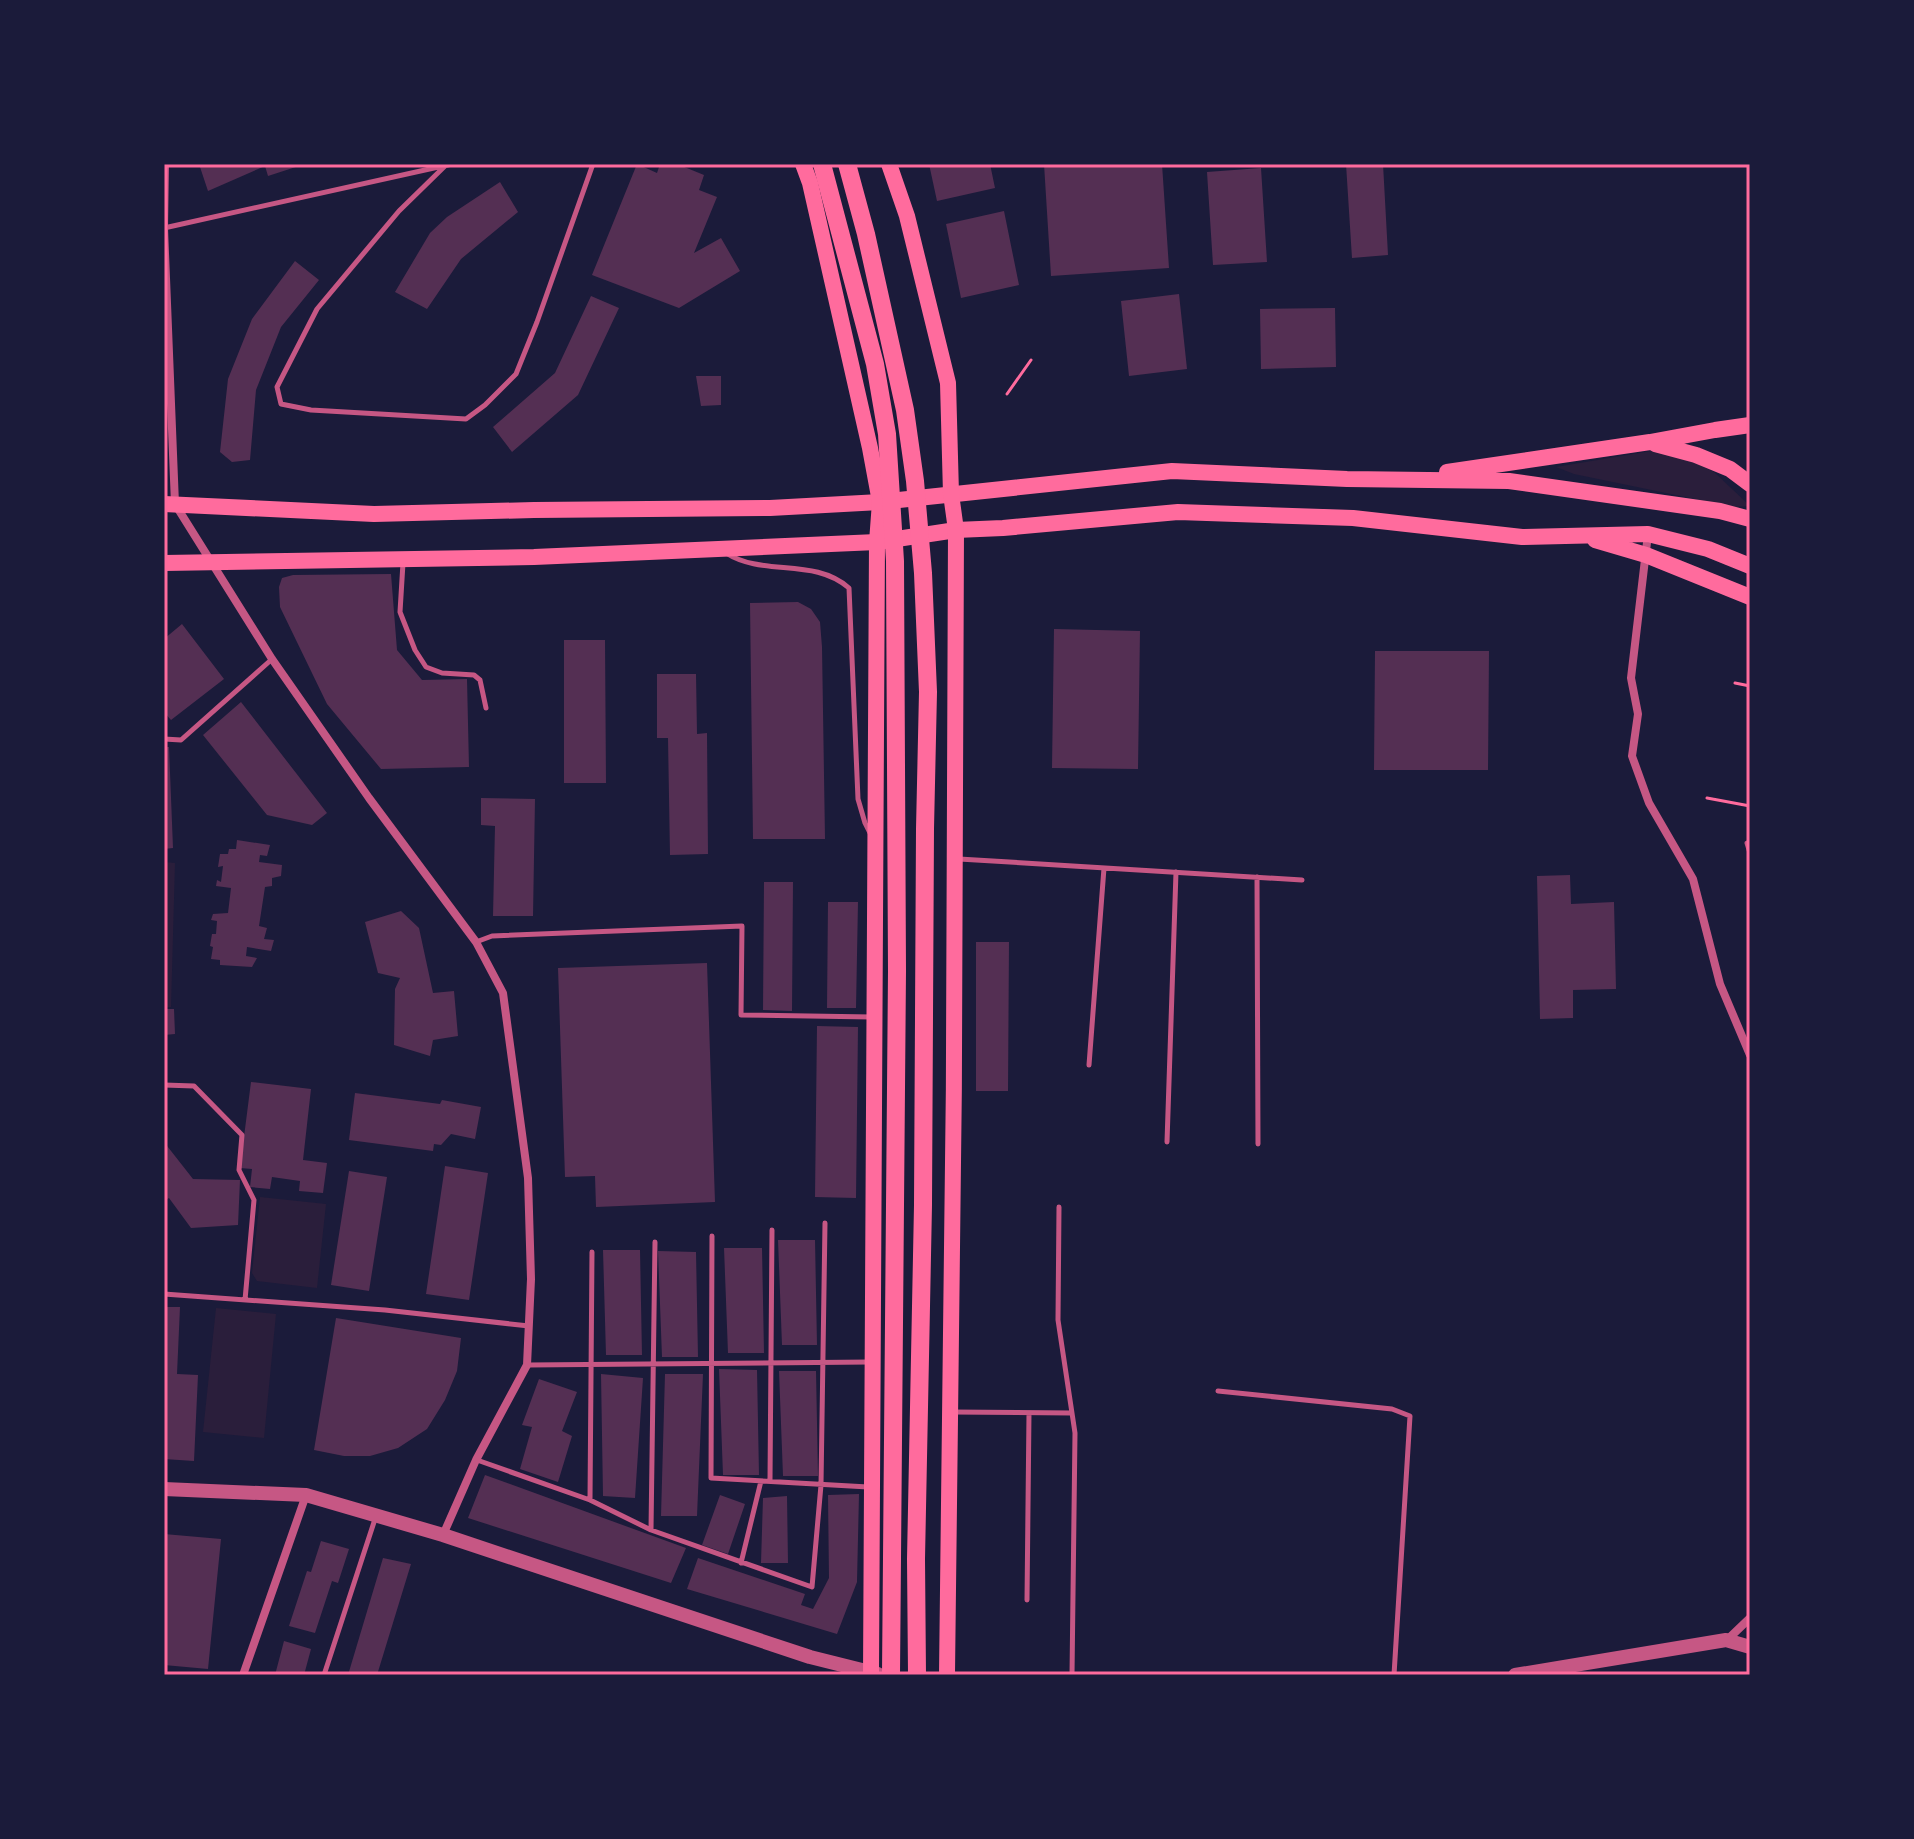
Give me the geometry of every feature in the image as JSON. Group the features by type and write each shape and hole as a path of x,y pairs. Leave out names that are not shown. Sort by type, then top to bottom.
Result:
{"highway":[{"path":"822,164 875,364 887,434 895,561 897,971 891,1675"},
{"path":"847,164 866,234 905,410 923,573 928,692 917,1675"}],"main road":[{"path":"803,164 810,183 867,433 880,502 877,542 872,1362 875,1674"},
{"path":"889,164 907,216 948,383 951,494 956,530 956,859 947,1675"},
{"path":"1404,479 1750,425"},
{"path":"1650,442 1730,469 1750,484"},
{"path":"170,504 374,514 770,508 880,502 1172,471 1347,479 1509,481 1690,506 1750,519"},
{"path":"164,563 534,557 877,542 956,530 1178,512 1353,518 1522,537 1648,534 1750,558"},
{"path":"1578,535 1646,555 1750,597"},
{"path":"1708,549 1750,566"}],"street":[{"path":"165,164 170,504 272,659 369,798 476,942 503,993 528,1178 531,1279 527,1365 476,1460 443,1535"},
{"path":"1648,534 1631,678 1638,714 1632,756 1649,803 1693,879 1720,984 1750,1055"},
{"path":"164,1489 306,1495 443,1535 810,1657 875,1674"},
{"path":"243,1675 306,1495"},
{"path":"1726,1640 1750,1618"},
{"path":"1515,1675 1726,1640 1750,1647"}],"lane":[{"path":"449,165 399,211 317,309 277,387 281,404 311,410 466,419 485,405 516,374 593,164"},
{"path":"164,228 449,165"},
{"path":"720,549 736,560 750,564 814,570 842,581 849,588 858,799 865,823 876,844"},
{"path":"403,559 400,612 415,650 426,667 442,673 474,675 480,680 486,708"},
{"path":"164,739 181,740 272,659"},
{"path":"1750,842 1747,843 1750,853"},
{"path":"956,859 1302,880"},
{"path":"1089,1065 1104,868"},
{"path":"1167,1142 1176,872"},
{"path":"1257,877 1258,1144"},
{"path":"476,942 492,936 742,926 741,1015 874,1017"},
{"path":"164,1085 194,1086 242,1135 239,1170 254,1200 245,1300"},
{"path":"1059,1207 1058,1320 1075,1433 1072,1675"},
{"path":"476,1460 590,1500 651,1530 812,1587 821,1485 825,1223"},
{"path":"770,1481 772,1230"},
{"path":"712,1236 711,1478 872,1487"},
{"path":"651,1530 655,1242"},
{"path":"590,1500 592,1252"},
{"path":"164,1294 385,1310 529,1326"},
{"path":"527,1365 872,1362"},
{"path":"1218,1391 1392,1409 1410,1416 1394,1675"},
{"path":"951,1412 1072,1413"},
{"path":"1027,1600 1029,1413"},
{"path":"741,1563 761,1481"},
{"path":"324,1675 376,1516"}],"path":[{"path":"1007,394 1031,360"},
{"path":"1735,683 1750,686"},
{"path":"1707,798 1750,806"}],"shaded area":[{"path":"1651,451 1680,455 1714,472 1750,506 1734,507 1574,474 1556,467"},
{"path":"164,862 175,863 171,1007 164,1007"},
{"path":"260,1197 326,1204 317,1288 257,1281 252,1273"},
{"path":"216,1308 276,1314 264,1438 203,1432"}],"building":[{"path":"199,164 302,165 268,176 265,166 208,191"},
{"path":"637,164 657,173 660,164 677,164 704,175 699,190 717,197 694,253 721,238 740,271 679,308 592,275"},
{"path":"929,164 990,164 995,188 937,201"},
{"path":"1044,164 1162,164 1169,268 1051,276"},
{"path":"1346,164 1383,164 1388,255 1352,258"},
{"path":"1261,168 1267,262 1213,265 1207,172"},
{"path":"500,182 518,212 461,259 427,309 395,292 430,233 447,217"},
{"path":"1004,211 1019,285 961,298 946,224"},
{"path":"295,261 319,280 281,327 256,390 250,460 232,462 220,452 228,379 252,319"},
{"path":"1179,294 1187,369 1129,376 1121,301"},
{"path":"591,296 619,308 578,395 512,452 493,427 555,373"},
{"path":"1335,308 1336,367 1261,369 1260,309"},
{"path":"696,376 721,376 721,405 701,406"},
{"path":"391,574 397,650 422,680 467,679 469,767 381,769 327,704 280,607 282,578 293,575"},
{"path":"798,602 811,609 820,622 825,839 753,839 750,603"},
{"path":"182,624 224,679 171,720 164,712 164,639"},
{"path":"1054,629 1140,631 1138,769 1052,768"},
{"path":"564,640 605,640 606,783 564,783"},
{"path":"1375,651 1489,651 1488,770 1374,770"},
{"path":"657,674 696,674 697,734 707,733 708,854 670,855 668,738 657,738"},
{"path":"241,702 327,813 312,825 267,815 203,735"},
{"path":"164,747 169,747 173,848 164,849"},
{"path":"481,798 535,799 533,916 493,916 495,826 481,825"},
{"path":"237,840 270,845 267,856 260,855 259,862 282,865 281,876 272,878 272,886 265,887 259,926 267,928 264,939 274,940 271,951 247,947 246,956 257,958 252,967 220,965 220,960 211,959 213,947 210,946 212,934 216,934 217,921 211,920 213,914 228,913 231,888 216,886 217,880 221,882 223,866 218,867 220,854 236,849"},
{"path":"1570,875 1571,904 1614,902 1616,989 1573,990 1573,1018 1540,1019 1537,876"},
{"path":"764,882 793,882 792,1011 763,1010"},
{"path":"828,902 858,902 856,1008 827,1008"},
{"path":"401,911 419,928 433,993 454,991 458,1036 433,1040 430,1056 394,1045 395,989 400,978 378,973 365,922"},
{"path":"976,942 1009,942 1008,1091 976,1091"},
{"path":"707,963 715,1202 596,1207 595,1176 565,1177 558,968"},
{"path":"164,1009 174,1009 175,1034 164,1035"},
{"path":"817,1026 858,1027 856,1198 815,1197"},
{"path":"251,1082 311,1089 303,1160 327,1163 323,1193 299,1191 300,1181 272,1177 270,1189 250,1187 252,1169 240,1168"},
{"path":"355,1093 440,1104 442,1100 481,1107 475,1139 451,1134 441,1145 434,1144 433,1151 349,1140"},
{"path":"164,1142 193,1179 240,1180 238,1225 191,1228 169,1198 164,1201"},
{"path":"445,1166 488,1173 469,1300 426,1294"},
{"path":"349,1171 387,1177 369,1291 331,1285"},
{"path":"778,1240 815,1240 817,1345 782,1345"},
{"path":"724,1248 762,1248 764,1353 728,1353"},
{"path":"603,1250 640,1250 642,1355 606,1355"},
{"path":"658,1251 696,1252 698,1357 662,1357"},
{"path":"164,1307 180,1307 177,1374 198,1375 194,1461 164,1459"},
{"path":"336,1318 461,1338 457,1371 445,1400 427,1429 398,1448 370,1456 344,1456 314,1450"},
{"path":"719,1369 757,1370 759,1475 723,1475"},
{"path":"779,1371 816,1371 818,1476 783,1476"},
{"path":"601,1374 643,1378 635,1498 603,1496"},
{"path":"665,1374 703,1374 697,1516 661,1516"},
{"path":"539,1379 577,1392 562,1431 572,1436 558,1482 520,1469 532,1427 522,1425"},
{"path":"485,1475 686,1548 671,1583 468,1518"},
{"path":"859,1494 857,1582 837,1634 687,1589 698,1558 805,1594 801,1605 813,1609 829,1578 828,1495"},
{"path":"720,1495 745,1504 728,1554 702,1545"},
{"path":"787,1496 788,1563 761,1563 763,1498"},
{"path":"164,1534 221,1539 208,1669 164,1665"},
{"path":"321,1541 349,1549 338,1583 332,1581 315,1633 289,1626 307,1571 311,1572"},
{"path":"383,1558 411,1564 377,1675 348,1675"},
{"path":"284,1641 311,1649 304,1675 275,1675"}]}
